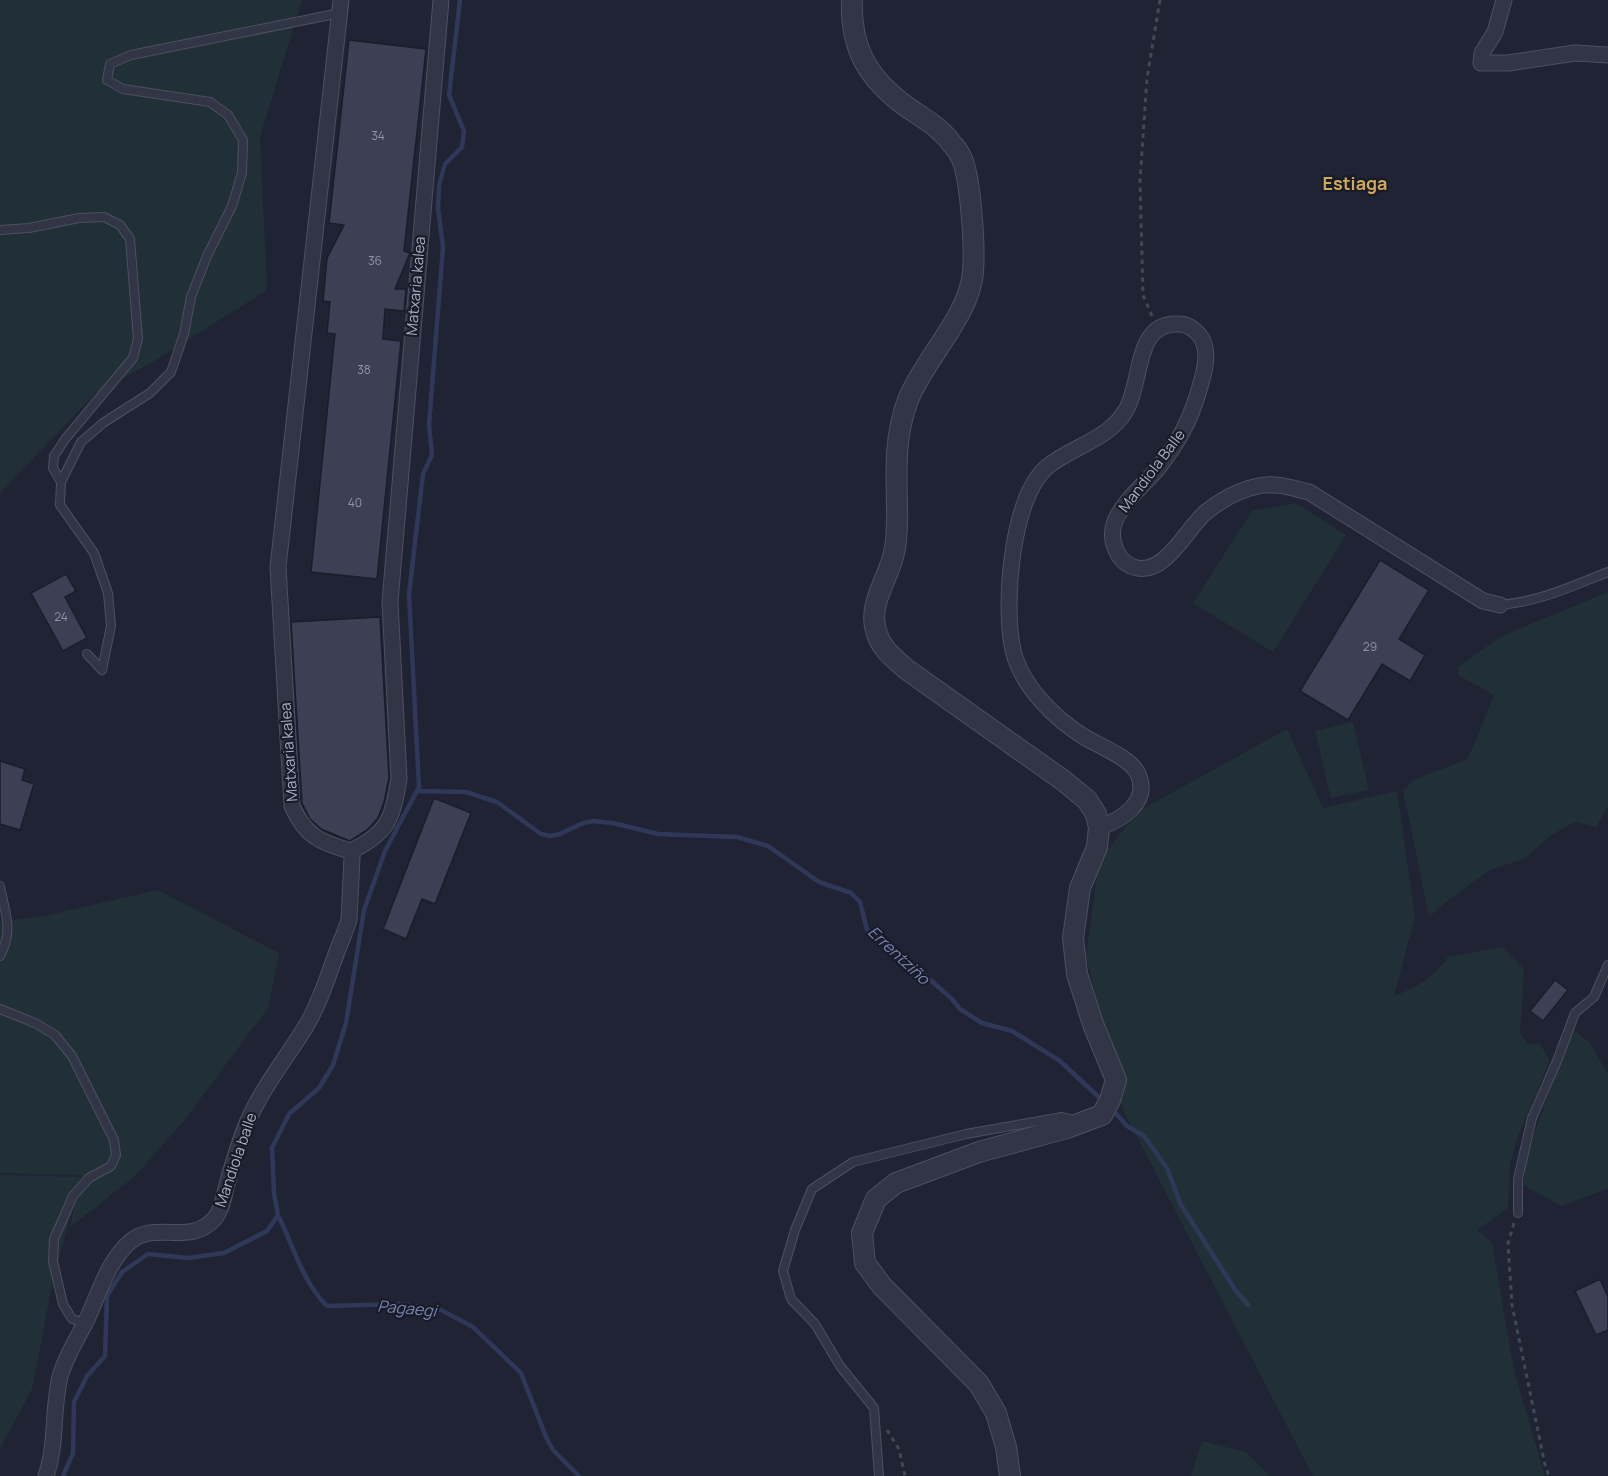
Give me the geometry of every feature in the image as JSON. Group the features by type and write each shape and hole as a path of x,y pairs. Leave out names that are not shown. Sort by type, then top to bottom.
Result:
{"street":[{"name":"Matxaria kalea","path":"340,6 278,567 291,806 297,819 308,832 325,844 351,851 372,841 386,825 395,804 399,779 390,602 441,0"},
{"path":"852,0 856,43 865,65 881,86 905,106 934,125 951,142 962,158 972,234 973,272 969,290 909,399 899,429 896,459 896,543 875,608 875,626 880,642 889,654 906,669 1064,780 1087,800 1096,814 1099,828 1097,847 1080,888 1073,938 1077,974 1093,1024 1116,1080 1110,1100 1102,1115 1067,1128 979,1152 896,1183 876,1199 862,1233 865,1263 876,1278 979,1384 996,1413 1006,1447 1010,1476"},
{"path":"1504,0 1495,32 1482,53 1481,63 1508,63 1575,53 1608,55"},
{"name":"Mandiola Balle","path":"1158,328 1169,324 1183,324 1196,331 1204,342 1206,354 1203,378 1190,419 1178,440 1124,507 1115,523 1113,536 1115,550 1125,562 1136,568 1152,567 1170,555 1190,528 1207,512 1232,494 1259,485 1280,485 1309,492 1483,601 1500,605"},
{"path":"1099,828 1118,821 1130,813 1138,800 1139,775 1130,764 1082,735 1054,713 1029,686 1015,660 1009,632 1010,568 1018,524 1028,495 1044,469 1112,428 1126,411 1134,392 1143,349 1151,333 1158,328"},
{"name":"Mandiola balle","path":"46,1476 52,1449 52,1432 60,1375 105,1279 121,1252 131,1241 141,1235 155,1231 186,1233 203,1228 216,1217 223,1202 236,1153 247,1123 263,1090 307,1025 344,934 349,920 351,851"}],"lane":[{"path":"87,654 102,670 111,626 108,593 94,553 60,505 61,482 81,442 103,423 150,393 171,372 184,334 191,297 207,256 232,206 242,173 243,140 228,115 210,102 123,89 107,80 110,64 130,55 340,6"},
{"path":"0,230 29,228 79,218 104,217 120,225 130,239 138,339 133,358 66,438 54,456 53,468 61,482"},
{"path":"1500,605 1518,604 1544,597 1608,572"},
{"path":"0,886 9,932 7,943 0,956"},
{"path":"1518,1213 1518,1179 1532,1118 1575,1013 1594,997 1608,965"},
{"path":"0,1009 35,1023 55,1035 72,1056 114,1140 116,1155 111,1166 89,1178 72,1196 54,1239 53,1261 63,1304 72,1319 85,1323"},
{"path":"879,1476 874,1408 840,1366 815,1324 791,1299 783,1271 795,1230 812,1189 854,1162 909,1147 1062,1117 1080,1122"}],"path":[{"path":"1158,328 1143,295 1140,181 1147,78 1160,0"},
{"path":"1518,1213 1508,1244 1512,1305 1549,1476"},
{"path":"874,1408 899,1449 905,1476"}],"shaded area":[{"path":"0,0 302,0 260,137 267,290 151,363 97,392 0,493"},
{"path":"1296,503 1346,535 1273,652 1193,603 1252,511"},
{"path":"1608,592 1608,806 1596,827 1575,822 1551,835 1524,859 1490,870 1429,917 1403,790 1413,780 1468,759 1494,695 1458,675 1458,667 1500,637"},
{"path":"1353,722 1369,790 1331,798 1315,731"},
{"path":"1287,729 1323,808 1397,791 1415,917 1394,996 1424,981 1448,957 1502,947 1524,969 1520,1033 1528,1045 1539,1043 1550,1060 1518,1136 1510,1163 1508,1208 1477,1230 1492,1242 1514,1371 1545,1476 1313,1476 1123,1110 1086,956 1099,860 1139,811"},
{"path":"158,890 279,953 268,1008 183,1122 134,1177 70,1227 78,1190 53,1280 32,1389 0,1449 0,1175 82,1177 82,1175 0,1173 0,922 44,916"},
{"path":"1573,1029 1589,1042 1608,1074 1608,1190 1561,1206 1523,1185 1529,1147"},
{"path":"1202,1441 1246,1452 1270,1476 1191,1476"}],"building":[{"path":"349,40 426,49 404,251 410,253 395,289 406,289 404,311 385,309 383,339 401,341 377,579 311,572 335,334 327,333 330,302 323,301 327,258 344,225 329,223"},
{"path":"1380,560 1429,590 1399,639 1425,655 1410,681 1382,664 1348,720 1300,691"},
{"path":"66,574 76,591 65,597 87,638 63,651 31,593"},
{"path":"380,617 389,778 378,818 367,830 350,841 321,829 310,819 302,803 291,622"},
{"path":"0,761 25,769 22,780 34,784 20,830 0,824"},
{"path":"434,798 471,813 435,904 422,899 406,939 383,929"},
{"path":"1555,980 1568,990 1543,1021 1530,1011"},
{"path":"1600,1279 1608,1297 1608,1330 1596,1335 1575,1291"}],"waterway":[{"path":"63,1476 73,1453 74,1402 87,1376 105,1356 107,1296 122,1272 148,1254 188,1258 224,1253 267,1231 278,1215 274,1193 272,1148 289,1114 319,1088 333,1065 346,1023 364,910 385,851 419,787 409,594 423,474 432,455 429,425 443,247 438,208 439,185 445,164 462,147 464,131 449,95 460,0"},
{"name":"Errentziño","path":"417,791 466,792 497,802 541,834 550,836 593,821 613,823 658,834 737,837 768,846 819,882 851,893 860,902 867,930 906,964 920,971 960,1009 982,1023 1012,1031 1060,1061 1103,1101"},
{"name":"Errentziño","path":"1111,1108 1127,1126 1144,1136 1167,1168 1181,1205 1236,1291 1248,1305"},
{"name":"Pagaegi","path":"278,1215 304,1274 327,1306 400,1304 441,1310 473,1327 521,1373 553,1450 579,1476"}],"district":[{"name":"Estiaga","path":"1355,184"}]}
